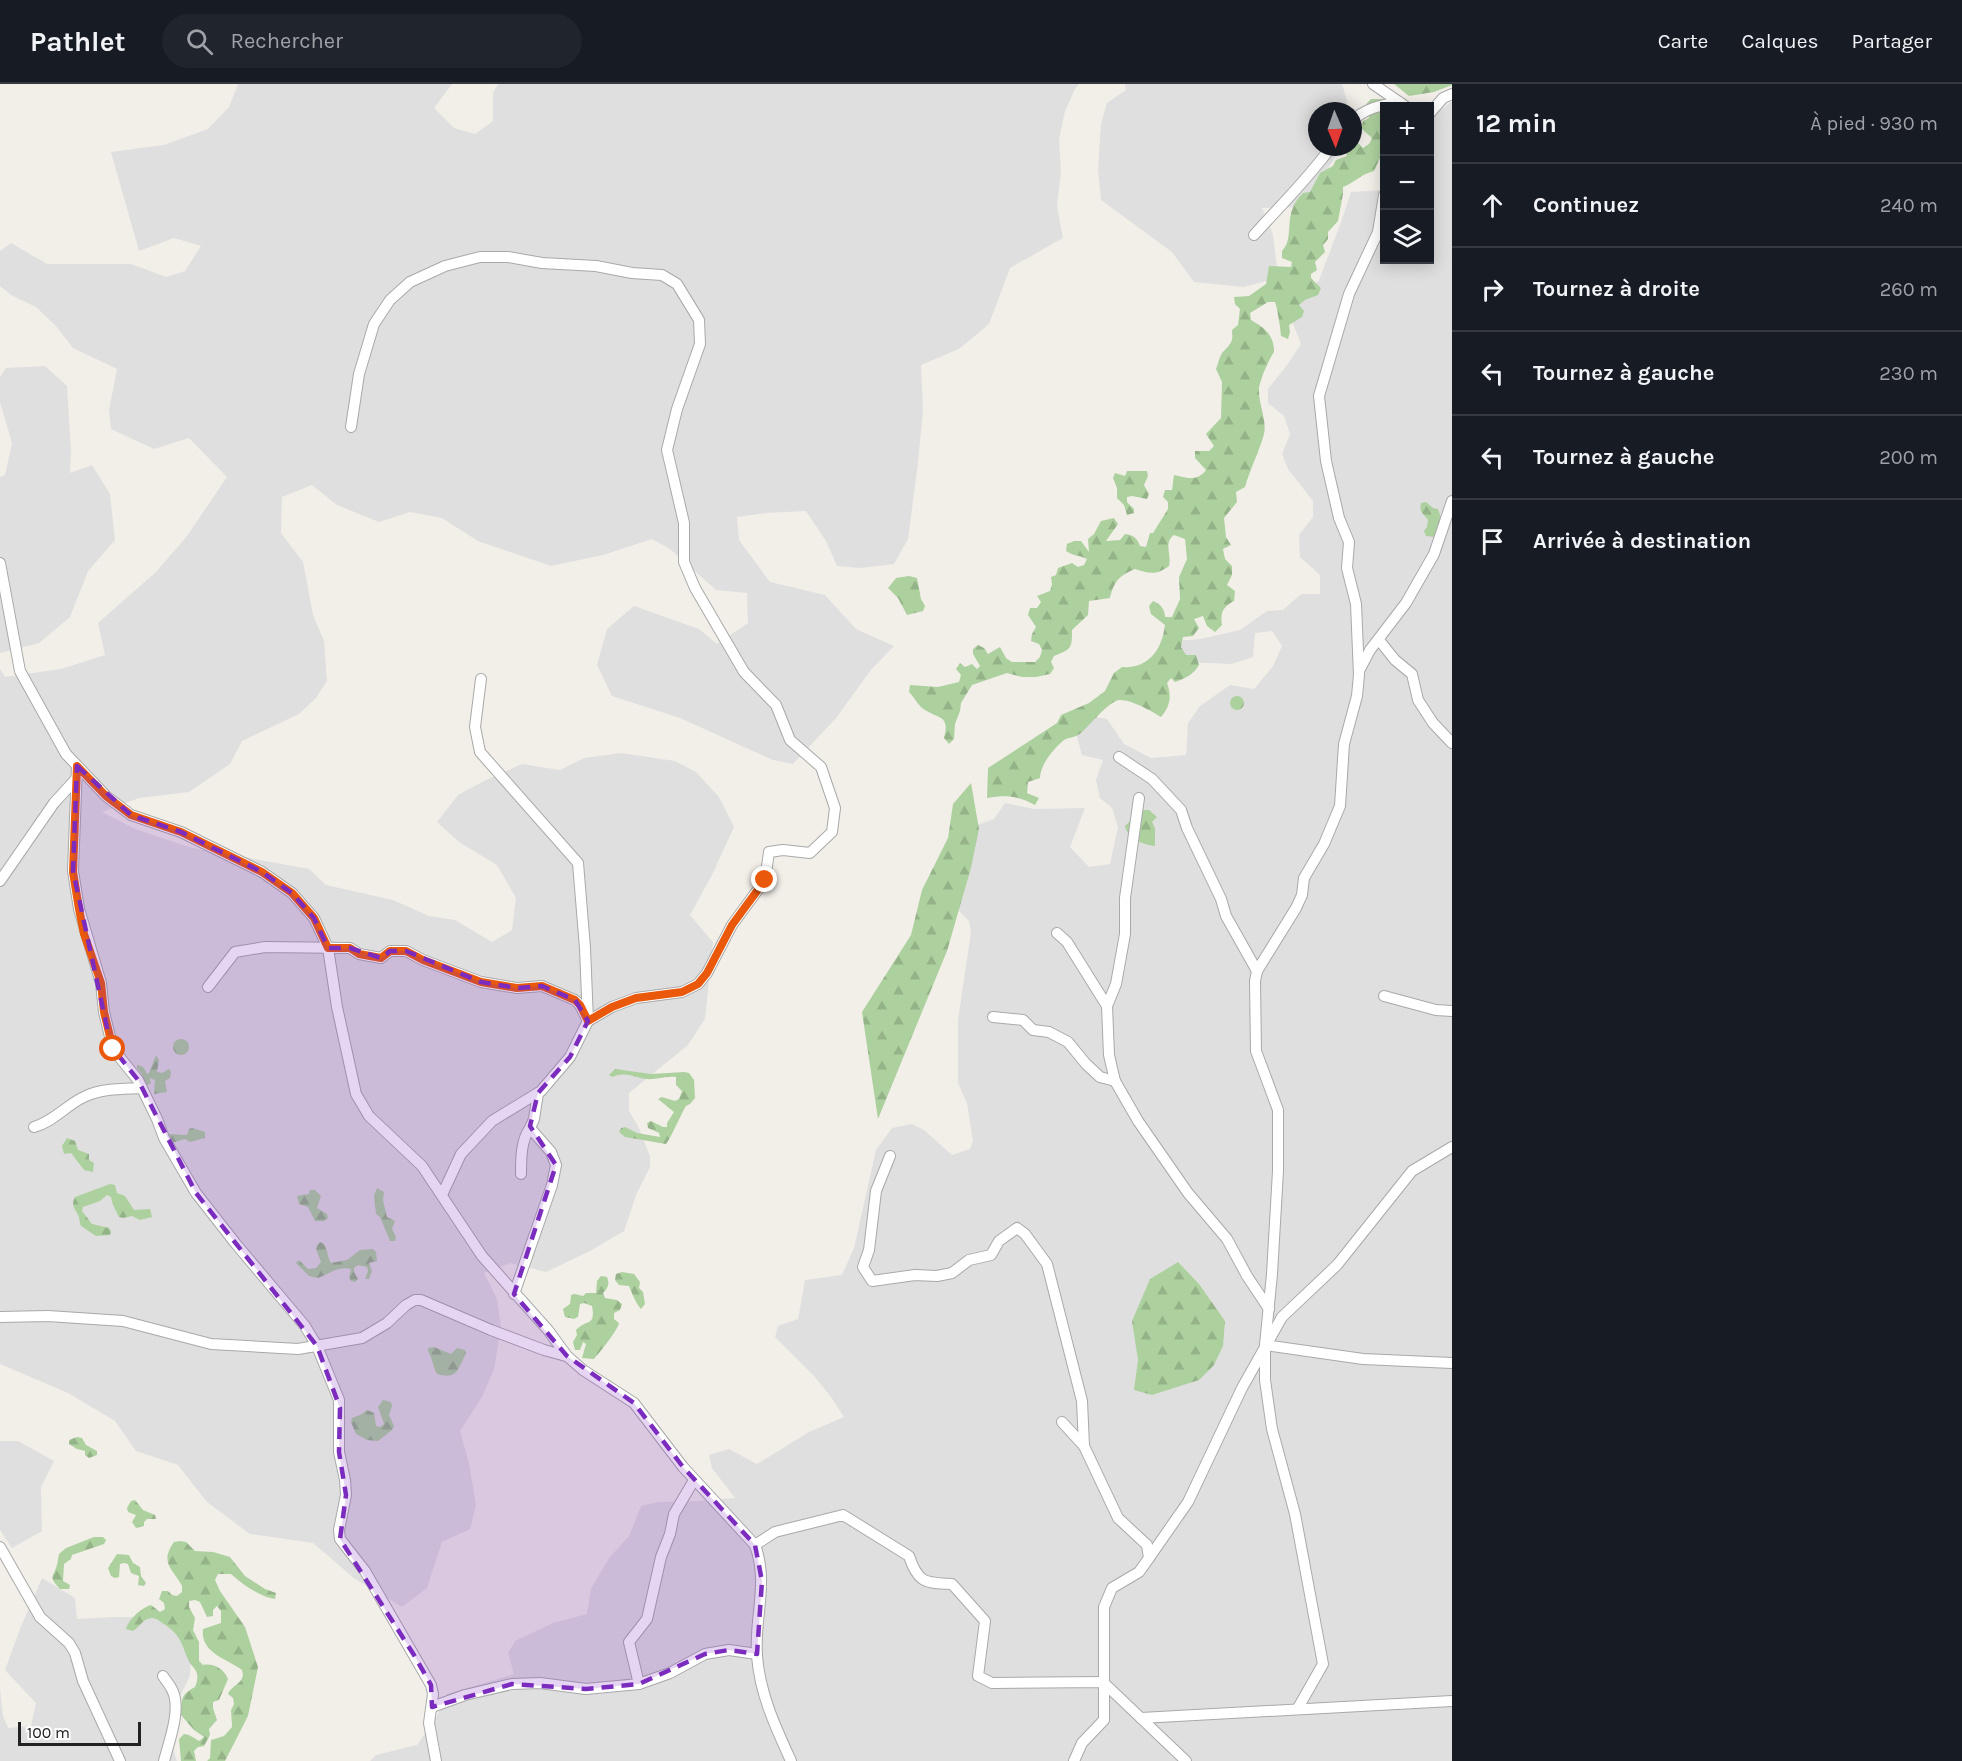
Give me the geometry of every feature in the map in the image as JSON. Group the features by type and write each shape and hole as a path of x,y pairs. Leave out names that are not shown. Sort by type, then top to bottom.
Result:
{"street":[{"path":"1373,84 1399,102"},
{"path":"1434,108 1443,98 1452,94"},
{"path":"1362,114 1380,106"},
{"path":"1254,235 1307,178 1324,156"},
{"path":"1298,1708 1323,1664 1295,1514 1272,1429 1265,1380 1265,1345 1278,1171 1278,1110 1256,1051 1254,992 1257,971 1296,908 1302,895 1304,878 1336,819 1341,798 1344,744 1357,696 1359,675 1356,604 1347,568 1349,542 1339,518 1326,462 1319,396 1349,294 1378,232 1382,210"},
{"path":"351,427 359,374 374,324 390,300 410,282 445,266 480,256 508,257 542,263 596,266 633,273 662,275 677,284 699,320 700,345 677,409 667,450 684,523 684,562 695,588 744,672 776,705 790,740 821,767 836,808 832,832 810,853 783,850 769,852 765,880 732,925 707,973 698,984 682,992 636,998 612,1007 588,1021"},
{"path":"1359,675 1365,658 1406,603 1434,554 1452,501"},
{"path":"0,563 20,671 66,754 106,796 131,815 181,832 262,872 292,893 314,918 328,948 337,1007 356,1094 369,1116 422,1166 483,1256 548,1330 567,1356 583,1370 634,1403 681,1465 755,1545 761,1562 762,1581 757,1654 761,1689 791,1761"},
{"path":"1379,640 1391,655 1412,674 1418,700 1433,723 1452,743"},
{"path":"442,1195 462,1154 492,1121 538,1093 570,1057 588,1021 588,987 578,863 480,752 475,727 481,679"},
{"path":"1119,757 1152,779 1181,810 1187,828 1221,899 1226,916 1257,971"},
{"path":"77,766 73,872 84,934 101,983 111,1046 142,1088 158,1119 164,1138 196,1193 305,1326 317,1346 340,1407 339,1452 346,1495 339,1530 340,1539 364,1571 431,1685 433,1694 429,1724 436,1761"},
{"path":"0,881 54,803 76,779"},
{"path":"1139,798 1125,898 1125,934 1116,984 1107,1006 1109,1055 1115,1081 1138,1121 1188,1193 1227,1239 1247,1276 1269,1309"},
{"path":"1057,933 1067,942 1107,1006"},
{"path":"208,987 235,952 265,947 350,948 359,954 381,958 390,951 406,951 423,960 481,982 517,988 542,986 575,1000 588,1021"},
{"path":"1384,996 1436,1010 1452,1011"},
{"path":"993,1017 1023,1020 1033,1030 1048,1032 1068,1042 1100,1077 1115,1081"},
{"path":"34,1127 50,1121 86,1096 110,1090 142,1088"},
{"path":"521,1174 520,1159 526,1134 534,1119 538,1093"},
{"path":"514,1294 552,1185 556,1165 551,1152 530,1128"},
{"path":"1074,1761 1082,1743 1104,1720 1104,1607 1112,1588 1139,1572 1188,1502 1217,1439 1265,1345 1282,1317 1337,1265 1412,1171 1452,1147"},
{"path":"890,1156 876,1191 869,1250 863,1267 872,1281 952,1273 969,1260 991,1255 999,1241 1017,1228 1025,1234 1047,1264 1082,1401 1084,1446"},
{"path":"0,1317 123,1321 211,1344 283,1349 317,1346 372,1334 406,1305 415,1300 421,1300 491,1330 567,1356"},
{"path":"1265,1345 1363,1359 1452,1363"},
{"path":"1062,1422 1084,1446 1118,1518 1147,1545 1149,1558"},
{"path":"639,1684 629,1642 647,1619 661,1557 670,1534 674,1514 694,1480"},
{"path":"755,1545 775,1532 843,1515 909,1556 915,1573 930,1583 952,1584 985,1621 978,1676 992,1683 1103,1682 1186,1761"},
{"path":"0,1547 40,1617 69,1643 75,1653 83,1681 120,1761"},
{"path":"432,1707 465,1695 512,1684 540,1683 586,1689 639,1684 670,1673 705,1654 729,1650 757,1654"},
{"path":"163,1676 172,1689 175,1699 173,1731 164,1761"},
{"path":"1141,1718 1452,1701"}],"highlighted area":[{"path":"77,766 131,815 181,832 262,872 292,893 314,918 328,948 350,948 381,958 390,951 406,951 481,982 517,988 542,986 575,1000 588,1021 570,1057 538,1093 530,1126 556,1165 514,1294 567,1356 634,1403 683,1467 755,1545 762,1581 757,1654 729,1650 705,1654 639,1684 586,1689 512,1684 432,1707 431,1685 340,1539 346,1495 339,1452 340,1408 317,1346 196,1193 138,1080 111,1046 73,871"}],"shaded area":[{"path":"238,84 452,84 434,108 454,128 475,134 493,121 493,93 498,84 1079,84 1065,111 1059,139 1061,171 1057,206 1063,238 1010,268 989,324 959,349 921,365 923,411 908,539 894,564 860,568 837,566 826,541 806,511 737,517 739,540 770,582 825,595 856,629 894,646 871,670 836,718 793,764 773,760 680,718 612,696 597,665 607,629 634,606 699,629 717,644 748,623 747,593 716,590 670,549 652,539 603,555 551,566 478,541 442,518 410,512 379,522 337,505 312,485 282,497 281,533 303,562 313,615 324,641 327,681 316,698 299,714 242,741 230,764 189,792 139,798 102,812 135,829 189,847 309,869 326,885 393,900 429,916 455,920 492,942 512,930 516,898 497,865 459,842 437,822 458,795 484,781 522,764 560,770 584,758 621,753 675,761 696,772 719,797 734,827 690,915 713,942 705,1019 688,1045 629,1093 629,1111 638,1126 650,1156 650,1167 636,1195 624,1231 590,1251 546,1272 510,1263 484,1273 497,1299 501,1327 494,1369 482,1397 460,1431 469,1463 476,1505 470,1529 442,1542 427,1588 402,1607 355,1579 313,1543 250,1534 207,1502 178,1465 136,1451 115,1421 68,1393 0,1364 0,669 5,677 61,669 105,655 98,623 156,572 187,536 227,477 189,438 154,449 111,429 109,410 117,369 73,348 56,326 36,307 11,295 0,286 0,251 11,243 47,264 131,264 166,277 185,271 201,246 174,238 139,251 111,152 164,145 208,129 229,107"},
{"path":"1125,84 1342,84 1347,102 1308,102 1308,156 1336,156 1305,207 1262,208 1273,235 1278,278 1244,287 1194,282 1172,252 1101,200 1098,169 1101,124 1107,103 1126,90"},
{"path":"1452,101 1452,1761 370,1761 376,1755 417,1745 437,1716 447,1694 514,1674 508,1653 515,1641 553,1623 587,1614 591,1588 610,1557 629,1536 641,1506 658,1502 735,1498 712,1468 709,1455 729,1449 757,1464 809,1432 844,1417 814,1376 775,1337 778,1326 798,1319 805,1280 842,1275 854,1248 876,1150 892,1128 912,1124 924,1130 952,1155 970,1149 973,1141 967,1103 958,1083 958,1020 971,932 969,921 954,906 963,830 994,819 1005,803 1034,809 1085,808 1070,847 1089,867 1110,864 1118,827 1112,808 1100,798 1096,780 1103,760 1082,755 1075,729 1085,715 1107,719 1124,744 1151,758 1186,755 1188,723 1200,706 1230,685 1254,689 1273,666 1282,646 1272,631 1255,633 1253,657 1231,664 1186,662 1176,641 1201,639 1240,630 1267,611 1283,610 1301,594 1320,594 1320,575 1300,557 1299,535 1313,517 1313,501 1288,469 1282,454 1290,434 1284,416 1268,403 1268,389 1301,344 1290,316 1319,280 1351,192 1380,190 1380,264 1434,264 1434,115"},
{"path":"45,366 67,386 71,449 70,473 92,465 110,494 115,540 88,571 70,617 39,643 0,653 0,477 5,475 12,443 0,402 0,377 6,368"},
{"path":"0,1441 18,1441 54,1461 41,1487 42,1531 12,1548 0,1530"},
{"path":"42,1578 75,1598 77,1619 172,1618 191,1652 190,1676 178,1700 173,1749 177,1761 0,1761 0,1689 3,1716 8,1728 31,1726 36,1703 5,1670"}],"green space":[{"path":"1394,84 1452,85 1434,92 1409,96"},
{"path":"1371,99 1385,99 1391,102 1380,102 1380,158 1374,171 1343,187 1338,221 1328,232 1328,239 1323,245 1325,252 1315,262 1317,270 1311,274 1311,278 1321,288 1318,295 1299,305 1304,311 1302,317 1289,325 1288,339 1281,336 1275,302 1268,302 1250,313 1251,320 1264,329 1270,337 1274,352 1259,388 1264,434 1245,487 1236,492 1237,502 1224,518 1226,537 1231,545 1223,549 1225,559 1232,566 1232,575 1227,585 1235,591 1234,601 1223,610 1222,625 1215,632 1207,626 1203,616 1194,619 1199,628 1193,636 1183,637 1181,647 1186,655 1196,655 1199,665 1186,678 1175,682 1171,678 1167,683 1169,701 1161,717 1129,701 1119,700 1105,709 1077,736 1060,743 1045,762 1040,778 1028,782 1027,793 1039,798 1035,805 1023,799 1011,797 987,798 988,768 1057,723 1061,715 1089,703 1105,691 1114,673 1122,667 1140,665 1152,656 1161,642 1165,625 1151,614 1149,606 1153,601 1156,602 1162,608 1165,617 1172,617 1180,599 1179,577 1187,559 1185,539 1174,535 1171,538 1168,545 1169,566 1165,569 1153,573 1135,569 1118,580 1110,598 1089,601 1088,615 1072,630 1070,647 1054,656 1051,662 1054,668 1050,674 1022,677 1007,673 972,685 961,703 955,724 954,739 949,744 944,738 946,725 944,721 921,707 909,692 910,685 938,687 959,682 961,675 956,669 960,663 965,667 972,664 977,669 980,666 973,654 973,649 978,645 988,654 1000,647 1006,658 1012,662 1035,662 1042,650 1039,644 1031,641 1036,627 1028,615 1030,608 1037,608 1041,602 1037,596 1050,591 1051,577 1056,575 1058,568 1072,563 1078,567 1084,565 1087,559 1066,551 1067,544 1081,541 1089,552 1088,539 1094,534 1101,521 1114,518 1118,524 1106,541 1120,540 1125,534 1133,536 1140,546 1146,547 1150,533 1153,533 1168,509 1168,502 1163,497 1165,490 1172,490 1174,475 1195,478 1206,470 1195,458 1195,451 1209,451 1214,446 1206,434 1221,418 1222,382 1216,369 1222,353 1232,341 1232,330 1238,325 1240,309 1235,304 1234,297 1249,296 1266,284 1269,266 1291,267 1292,262 1282,258 1282,251 1288,239 1292,209 1303,193 1310,192 1320,173 1333,166 1336,160 1347,156 1362,156 1362,147 1369,144 1372,138 1362,129 1363,121 1369,118 1366,104"},
{"path":"1127,471 1147,471 1148,476 1144,485 1149,494 1147,499 1127,497 1127,502 1134,509 1134,513 1127,515 1124,505 1117,498 1117,488 1113,478 1115,473 1125,476"},
{"path":"1426,502 1438,509 1441,518 1435,537 1426,536 1424,531 1428,520 1422,512 1421,503"},
{"path":"909,576 917,578 921,599 925,606 923,611 907,615 898,598 888,588 896,578"},
{"path":"1237,696 1242,698 1244,703 1242,708 1237,710 1232,708 1230,703 1232,698"},
{"path":"971,783 979,829 971,868 947,951 878,1119 862,1012 911,935 922,890 948,838 953,804"},
{"path":"1142,810 1149,810 1157,817 1152,822 1155,828 1155,846 1136,840 1126,830 1125,826 1130,821 1134,822"},
{"path":"181,1039 189,1047 181,1055 173,1047"},
{"path":"156,1055 159,1060 157,1072 162,1073 169,1069 171,1072 170,1078 165,1081 167,1092 154,1094 155,1080 150,1078 151,1084 145,1085 137,1065 144,1068 147,1074 149,1073"},
{"path":"615,1069 651,1074 684,1072 689,1073 694,1080 695,1098 686,1106 666,1144 625,1137 619,1132 625,1127 637,1133 660,1137 659,1133 648,1128 647,1123 651,1121 667,1127 674,1112 658,1099 662,1097 675,1101 679,1099 682,1091 676,1085 676,1077 646,1079 625,1074 612,1077 609,1075"},
{"path":"189,1129 205,1132 205,1138 190,1142 185,1139 172,1143 168,1134 187,1135"},
{"path":"67,1138 75,1141 78,1150 89,1154 89,1160 94,1163 93,1172 84,1170 71,1153 64,1154 62,1146"},
{"path":"110,1184 115,1185 117,1193 125,1196 134,1210 150,1209 152,1217 140,1220 132,1216 119,1217 111,1197 107,1195 100,1201 83,1207 82,1211 92,1224 109,1228 111,1231 110,1235 96,1236 81,1226 79,1216 73,1206 74,1200 75,1197"},
{"path":"377,1188 384,1192 383,1200 387,1217 395,1221 392,1229 396,1237 395,1241 390,1241 380,1217 376,1214 374,1196"},
{"path":"310,1190 315,1190 321,1196 317,1208 327,1214 328,1218 324,1221 315,1221 308,1207 299,1204 297,1196 309,1194"},
{"path":"320,1242 324,1244 331,1263 347,1260 360,1250 373,1249 376,1252 377,1261 369,1263 372,1271 369,1279 365,1279 367,1267 358,1265 354,1268 358,1279 355,1282 349,1277 351,1269 346,1268 318,1278 309,1276 296,1263 299,1260 308,1269 316,1268 321,1262 316,1249"},
{"path":"1178,1262 1199,1284 1225,1321 1223,1346 1214,1365 1199,1380 1152,1395 1134,1390 1138,1360 1132,1321 1150,1279"},
{"path":"622,1272 634,1274 640,1282 639,1288 643,1292 645,1304 641,1309 629,1286 619,1285 615,1280 616,1274"},
{"path":"601,1276 607,1277 608,1282 603,1293 605,1298 617,1300 622,1304 620,1310 614,1313 614,1319 619,1323 594,1359 582,1358 586,1344 583,1342 580,1350 575,1350 573,1342 577,1335 576,1330 593,1317 592,1306 580,1304 578,1317 574,1319 565,1317 563,1309 570,1304 571,1295 583,1296 586,1293 596,1293 597,1281"},
{"path":"434,1347 451,1354 457,1348 465,1350 466,1353 456,1372 449,1376 437,1374 428,1351 428,1348"},
{"path":"383,1400 391,1402 389,1415 394,1426 392,1430 378,1441 367,1440 356,1434 351,1422 352,1418 367,1410 374,1413 376,1426 380,1427 384,1424 378,1407"},
{"path":"82,1438 86,1445 97,1451 97,1455 89,1458 85,1455 85,1451 69,1444 69,1440"},
{"path":"135,1500 143,1510 155,1515 156,1519 147,1519 144,1526 136,1528 132,1522 136,1515 128,1512 127,1508 131,1501"},
{"path":"94,1537 103,1537 106,1540 104,1544 72,1555 71,1559 64,1564 63,1581 70,1585 69,1589 60,1589 52,1577 59,1554 66,1548"},
{"path":"174,1542 186,1542 195,1551 213,1552 230,1557 245,1576 276,1593 275,1599 263,1596 231,1574 218,1574 215,1580 245,1627 258,1667 248,1716 225,1761 207,1761 210,1758 211,1740 224,1736 232,1727 231,1710 234,1704 233,1698 228,1694 241,1681 243,1675 242,1670 210,1650 203,1637 203,1629 221,1623 221,1611 217,1606 213,1610 213,1616 207,1617 200,1602 189,1601 189,1607 195,1618 193,1630 199,1642 199,1661 203,1665 218,1668 228,1679 219,1700 213,1702 217,1720 209,1729 210,1735 204,1746 194,1751 196,1761 181,1761 179,1739 184,1734 199,1741 204,1737 194,1730 181,1715 183,1698 195,1687 197,1681 196,1670 173,1631 157,1619 146,1619 133,1631 126,1629 132,1618 147,1607 151,1605 160,1612 165,1609 164,1603 159,1599 162,1591 168,1591 177,1596 182,1592 182,1586 168,1561 168,1555"},
{"path":"117,1554 129,1555 133,1563 140,1567 141,1576 146,1583 144,1586 138,1585 139,1576 131,1573 128,1564 120,1564 119,1577 111,1576 108,1568"}],"route":[{"path":"113,1049 104,1012 101,983 84,934 73,872 77,766 106,796 131,815 181,832 262,872 292,893 314,918 328,948 350,948 359,954 381,958 390,951 406,951 423,960 481,982 517,988 542,986 575,1000 588,1021 612,1007 636,998 682,992 698,984 707,973 732,925 765,880"}]}
